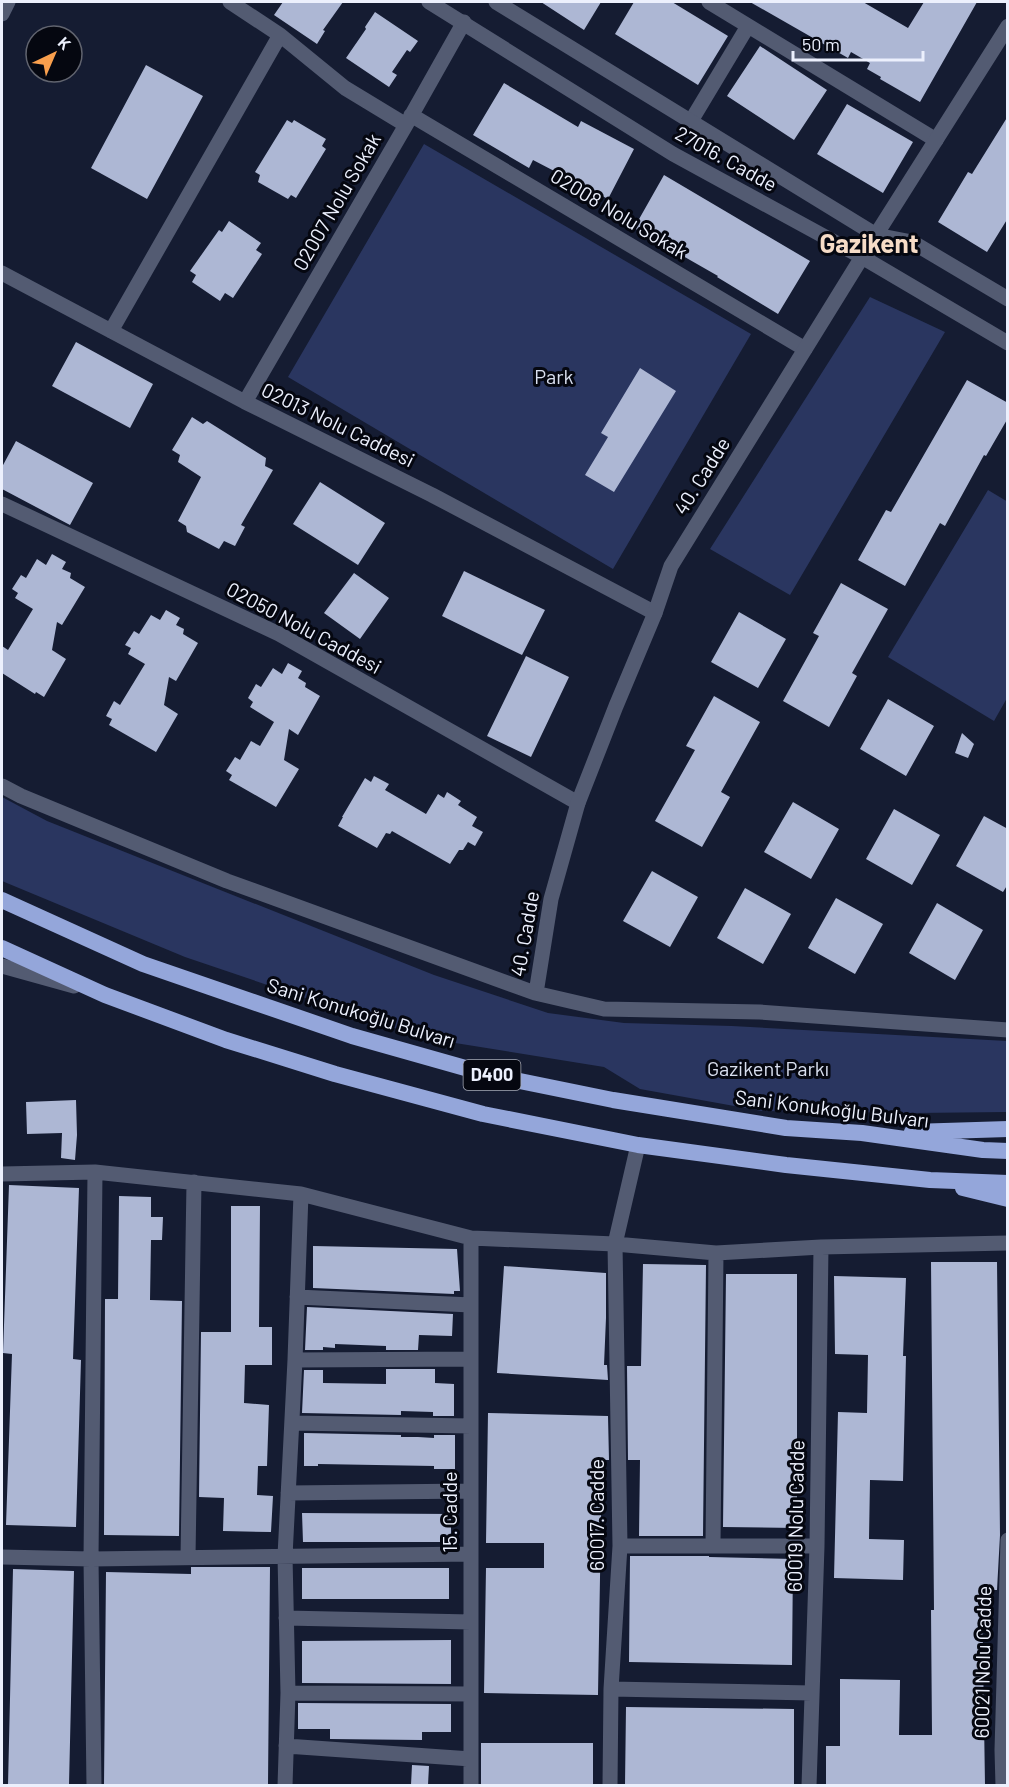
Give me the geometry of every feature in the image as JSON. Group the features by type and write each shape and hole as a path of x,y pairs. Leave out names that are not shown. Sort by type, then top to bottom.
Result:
{"highway":[{"name":"Sani Konukoğlu Bulvarı","path":"2,900 143,964 352,1036 490,1074 613,1100 775,1126 862,1133 983,1150 1008,1151"},
{"name":"D400","path":"2,948 105,995 226,1040 335,1074 483,1114 638,1145 786,1165 930,1180 1008,1183"},
{"path":"862,1133 1008,1129"},
{"path":"930,1180 1008,1199"}],"street":[{"path":"2,14 8,2"},
{"name":"02008 Nolu Sokak","path":"230,2 280,35 345,88 408,120 805,349"},
{"name":"27016. Cadde","path":"429,2 673,154 862,257 1008,343"},
{"name":"27016. Cadde","path":"499,2 876,235 912,242 1008,299"},
{"path":"709,2 936,140"},
{"name":"02007 Nolu Sokak","path":"244,402 464,22"},
{"path":"691,121 748,26"},
{"name":"40. Cadde","path":"536,993 551,899 578,803 655,613 671,566 1008,26"},
{"path":"111,331 280,35"},
{"name":"02013 Nolu Caddesi","path":"2,273 244,402 432,495 655,613"},
{"name":"02050 Nolu Caddesi","path":"2,504 279,634 578,803"},
{"path":"2,786 21,796 227,881 536,993 603,1009 760,1012 1008,1030"},
{"path":"2,966 105,995"},
{"name":"60017. Cadde","path":"610,1785 611,1689 620,1546 615,1244 638,1145"},
{"path":"2,1174 95,1172 301,1194 471,1238 615,1244 716,1253 821,1247 1008,1243"},
{"path":"94,1785 91,1558 95,1172"},
{"path":"188,1557 194,1182"},
{"path":"285,1785 288,1693 285,1556 301,1194"},
{"name":"15. Cadde","path":"471,1238 471,1785"},
{"name":"60019 Nolu Cadde","path":"809,1785 817,1546 821,1247"},
{"path":"712,1545 716,1253"},
{"path":"297,1297 471,1305"},
{"path":"295,1360 471,1359"},
{"path":"292,1423 471,1426"},
{"path":"288,1493 471,1491"},
{"name":"60021 Nolu Cadde","path":"1004,1785 1002,1750 1008,1540"},
{"path":"620,1546 817,1546"},
{"path":"2,1557 471,1554"},
{"path":"286,1618 471,1622"},
{"path":"611,1689 812,1693"},
{"path":"288,1693 471,1694"},
{"path":"286,1746 471,1759"}],"green space":[{"name":"Park","path":"424,144 751,334 613,569 288,377"},
{"path":"870,297 945,332 790,595 710,549"},
{"path":"988,490 1008,502 1007,698 994,721 888,657"},
{"name":"Gazikent Parkı","path":"2,797 47,821 434,975 548,1013 624,1023 732,1026 1007,1041 1007,1112 762,1111 640,1089 604,1067 424,1038 185,957 2,881"}],"building":[{"path":"283,2 343,2 323,30 325,31 317,44 274,15"},
{"path":"541,2 601,2 584,30"},
{"path":"634,2 672,2 728,36 698,85 615,34"},
{"path":"750,2 863,2 908,28 924,2 977,2 920,102 867,69 870,63 851,52 848,58"},
{"path":"375,12 418,41 410,52 407,50 392,72 397,75 389,87 346,58"},
{"path":"760,46 827,90 794,140 727,96"},
{"path":"146,65 203,96 147,199 91,168"},
{"path":"504,83 578,127 581,121 634,149 608,199 533,160 529,168 473,135"},
{"path":"847,104 913,142 883,193 817,154"},
{"path":"1008,116 1008,218 987,252 938,222 968,172 972,174"},
{"path":"287,120 292,123 294,120 326,139 322,146 326,149 296,198 291,195 288,199 258,182 260,175 255,172"},
{"path":"664,175 810,261 778,314 718,276 634,228"},
{"path":"229,221 261,243 256,250 262,254 233,298 225,293 220,301 192,282 196,275 190,271 219,230 222,232"},
{"path":"76,342 153,384 130,428 52,386"},
{"path":"640,368 676,391 614,492 585,475 608,437 601,433"},
{"path":"967,380 1008,403 1008,418 986,456 984,455 945,526 940,523 905,586 858,560 886,510 891,512"},
{"path":"192,417 203,424 207,421 266,458 265,466 273,470 241,525 245,527 235,546 224,541 219,549 187,532 186,526 178,521 201,477 178,462 180,455 172,450"},
{"path":"16,441 93,483 70,525 2,489 2,467"},
{"path":"320,482 385,523 358,565 293,524"},
{"path":"52,554 66,562 62,569 71,573 70,578 85,587 62,625 57,622 52,650 66,659 44,697 36,692 35,694 2,673 2,646 8,650 33,609 15,598 18,593 12,589 21,575 26,578 37,559 46,565"},
{"path":"464,571 545,610 522,655 442,616"},
{"path":"354,573 389,598 360,639 324,613"},
{"path":"841,583 888,609 852,673 857,676 829,727 783,701 819,636 813,633"},
{"path":"166,610 180,618 176,625 184,629 183,634 198,643 176,681 169,677 164,705 178,714 156,752 109,725 112,719 106,716 114,701 120,705 145,664 128,654 131,648 125,645 134,631 139,634 151,615 160,620"},
{"path":"739,612 786,639 758,688 711,662"},
{"path":"526,656 569,677 531,757 487,736"},
{"path":"288,663 302,671 298,678 306,683 305,687 320,696 298,735 289,729 284,760 299,769 276,807 229,780 232,775 226,771 235,757 240,760 251,741 260,746 274,722 250,707 253,702 248,698 256,684 261,687 273,668 282,674"},
{"path":"714,696 760,722 721,792 730,797 702,847 655,821 695,750 686,746"},
{"path":"888,699 934,726 906,776 860,749"},
{"path":"962,733 974,744 968,758 955,753"},
{"path":"374,776 389,784 385,790 426,814 438,794 444,798 447,792 461,801 458,805 477,817 472,826 483,832 475,846 468,842 463,850 459,850 450,864 392,831 390,834 386,833 377,848 338,826 365,778 371,782"},
{"path":"793,802 839,829 811,879 764,852"},
{"path":"894,809 940,835 912,885 866,859"},
{"path":"984,816 1008,829 1008,884 1003,892 956,866"},
{"path":"652,871 698,897 670,947 623,921"},
{"path":"745,888 791,914 763,964 717,938"},
{"path":"836,898 883,924 855,974 808,948"},
{"path":"937,903 983,930 955,980 909,953"},
{"path":"76,1100 75,1160 61,1158 62,1133 27,1134 26,1102"},
{"path":"9,1185 79,1188 73,1359 81,1360 76,1527 6,1525 12,1354 3,1353"},
{"path":"119,1196 151,1197 151,1217 163,1217 162,1240 151,1240 150,1300 182,1301 179,1536 104,1535 105,1299 118,1299"},
{"path":"231,1206 260,1206 259,1327 272,1327 272,1365 245,1365 244,1403 269,1405 267,1466 258,1466 257,1495 273,1496 271,1532 223,1531 224,1498 199,1497 201,1332 231,1332"},
{"path":"313,1246 457,1249 460,1291 454,1291 454,1294 313,1288"},
{"path":"931,1262 997,1262 1000,1535 997,1590 982,1590 985,1785 826,1785 826,1746 840,1746 840,1679 900,1680 899,1735 932,1735 931,1610 934,1610"},
{"path":"643,1264 706,1265 703,1536 639,1536 640,1460 628,1460 627,1366 641,1366"},
{"path":"504,1266 606,1273 604,1365 607,1365 608,1380 497,1373"},
{"path":"726,1274 797,1274 797,1528 723,1527"},
{"path":"834,1276 906,1278 903,1356 906,1356 903,1481 870,1480 869,1539 904,1540 903,1580 834,1578 838,1412 867,1413 868,1355 835,1354"},
{"path":"307,1307 453,1314 452,1336 419,1335 418,1350 386,1350 386,1346 335,1344 335,1348 305,1350"},
{"path":"386,1369 435,1369 435,1383 454,1384 454,1416 433,1416 433,1412 401,1411 401,1415 302,1413 304,1370 323,1370 323,1383 386,1384"},
{"path":"488,1413 608,1416 609,1460 602,1460 598,1695 484,1693 486,1568 544,1568 544,1543 486,1543"},
{"path":"304,1433 434,1438 434,1435 455,1435 455,1469 434,1469 434,1466 318,1464 318,1466 304,1466"},
{"path":"302,1513 451,1514 451,1542 303,1542"},
{"path":"630,1556 793,1559 792,1665 629,1662"},
{"path":"191,1567 270,1567 268,1785 104,1785 106,1572 191,1574"},
{"path":"302,1568 449,1568 449,1599 302,1599"},
{"path":"13,1569 74,1571 69,1785 8,1785"},
{"path":"451,1640 451,1684 302,1683 302,1641"},
{"path":"298,1703 451,1704 451,1732 422,1732 422,1740 330,1739 330,1729 298,1729"},
{"path":"626,1707 794,1709 794,1785 625,1785"},
{"path":"481,1743 593,1743 593,1785 481,1785"},
{"path":"412,1765 429,1766 428,1785 411,1785"}],"district":[{"name":"Gazikent","path":"869,244"}]}
